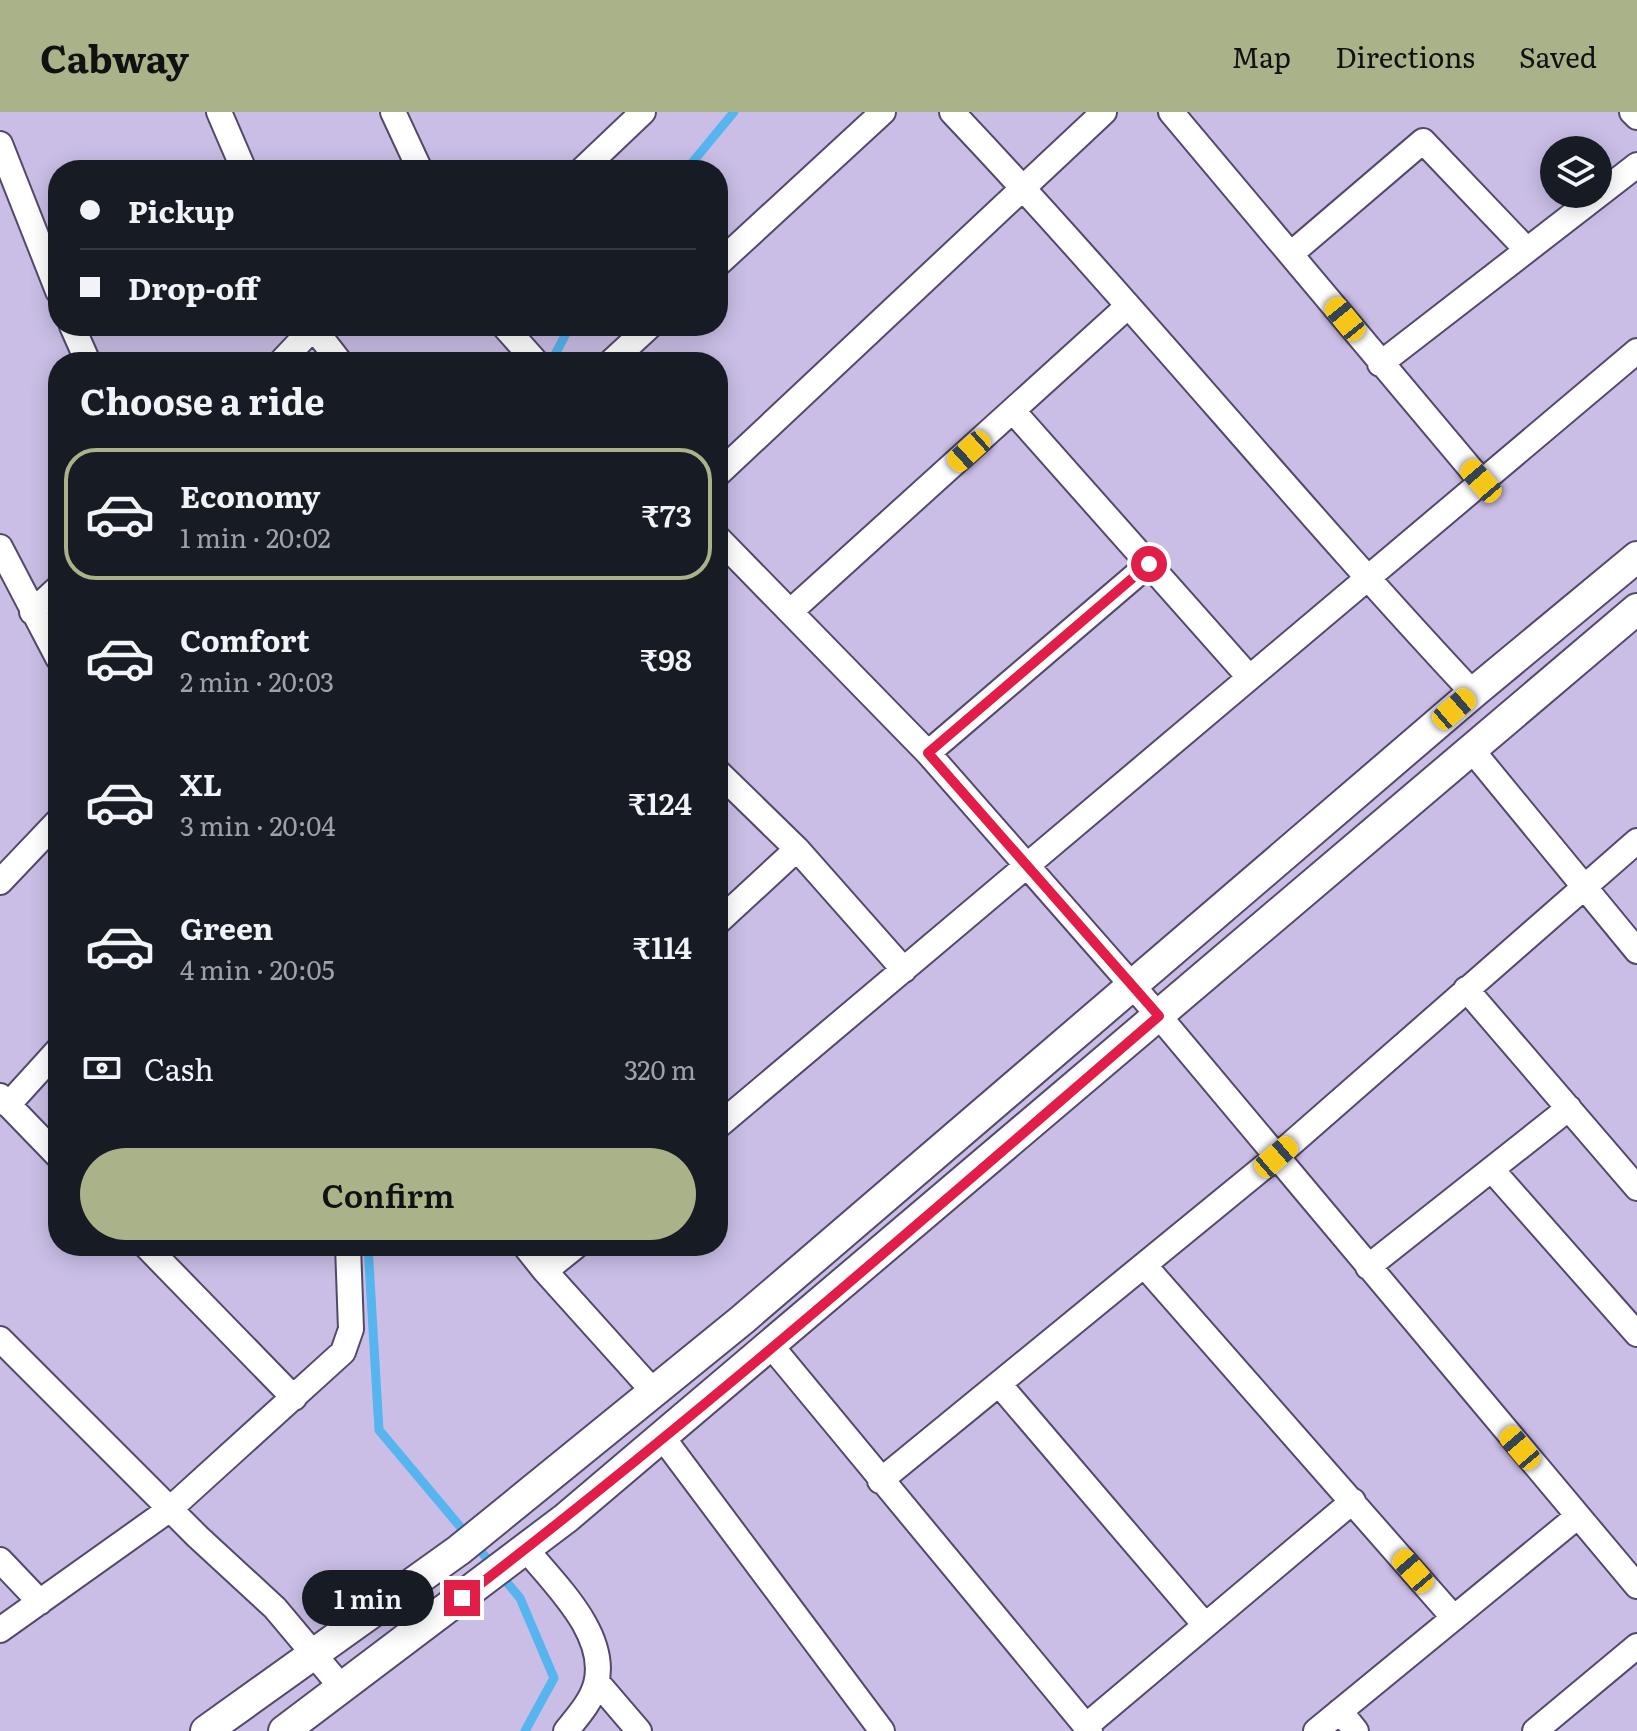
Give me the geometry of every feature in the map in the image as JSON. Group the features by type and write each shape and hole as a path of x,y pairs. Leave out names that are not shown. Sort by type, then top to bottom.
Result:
{"street":[{"path":"219,112 240,160"},
{"path":"593,160 643,112"},
{"path":"728,255 883,112"},
{"path":"952,112 1024,188 1365,579 1473,693"},
{"path":"728,465 1104,112"},
{"path":"1171,112 1481,481"},
{"path":"1632,112 1637,117"},
{"path":"400,115 416,160"},
{"path":"1292,253 1423,141 1527,250"},
{"path":"0,144 48,266"},
{"path":"1380,364 1637,165"},
{"path":"791,611 1128,306"},
{"path":"290,352 304,336"},
{"path":"319,336 332,352"},
{"path":"622,352 639,336"},
{"path":"728,1118 1637,351"},
{"path":"1013,411 1249,677"},
{"path":"0,547 48,640"},
{"path":"728,548 928,753 1159,1016 1637,1586"},
{"path":"206,1731 459,1550 754,1310 1473,693 1637,557"},
{"path":"928,753 1149,564"},
{"path":"32,612 48,597"},
{"path":"284,1731 486,1580 663,1438 1637,609"},
{"path":"1471,749 1637,951"},
{"path":"728,782 797,849 904,970"},
{"path":"4,868 48,830"},
{"path":"880,1481 1276,1157 1637,841"},
{"path":"728,913 797,849"},
{"path":"1466,989 1637,1188"},
{"path":"48,1059 4,1101 48,1146"},
{"path":"1368,1267 1569,1108"},
{"path":"1492,1170 1637,1334"},
{"path":"156,1256 294,1398"},
{"path":"0,1630 170,1509 294,1398 349,1341 348,1256"},
{"path":"533,1256 653,1391"},
{"path":"545,1271 564,1256"},
{"path":"1144,1265 1454,1618"},
{"path":"0,1339 170,1509 275,1608 343,1689"},
{"path":"772,1347 880,1481 1088,1728 1353,1501"},
{"path":"999,1384 1205,1625"},
{"path":"663,1438 882,1731"},
{"path":"1316,1731 1578,1516"},
{"path":"518,1555 584,1625 596,1658 597,1682 588,1703 566,1731"},
{"path":"0,1560 40,1602"},
{"path":"1544,1728 1637,1646"},
{"path":"597,1682 639,1731"},
{"path":"1340,1711 1356,1731"}],"waterway":[{"path":"694,160 734,112"},
{"path":"556,352 565,336"},
{"path":"369,1256 379,1430 520,1598 554,1678 525,1731"}],"route":[{"path":"462,1598 566,1518 750,1365 1159,1016 928,753 1149,564"}]}
